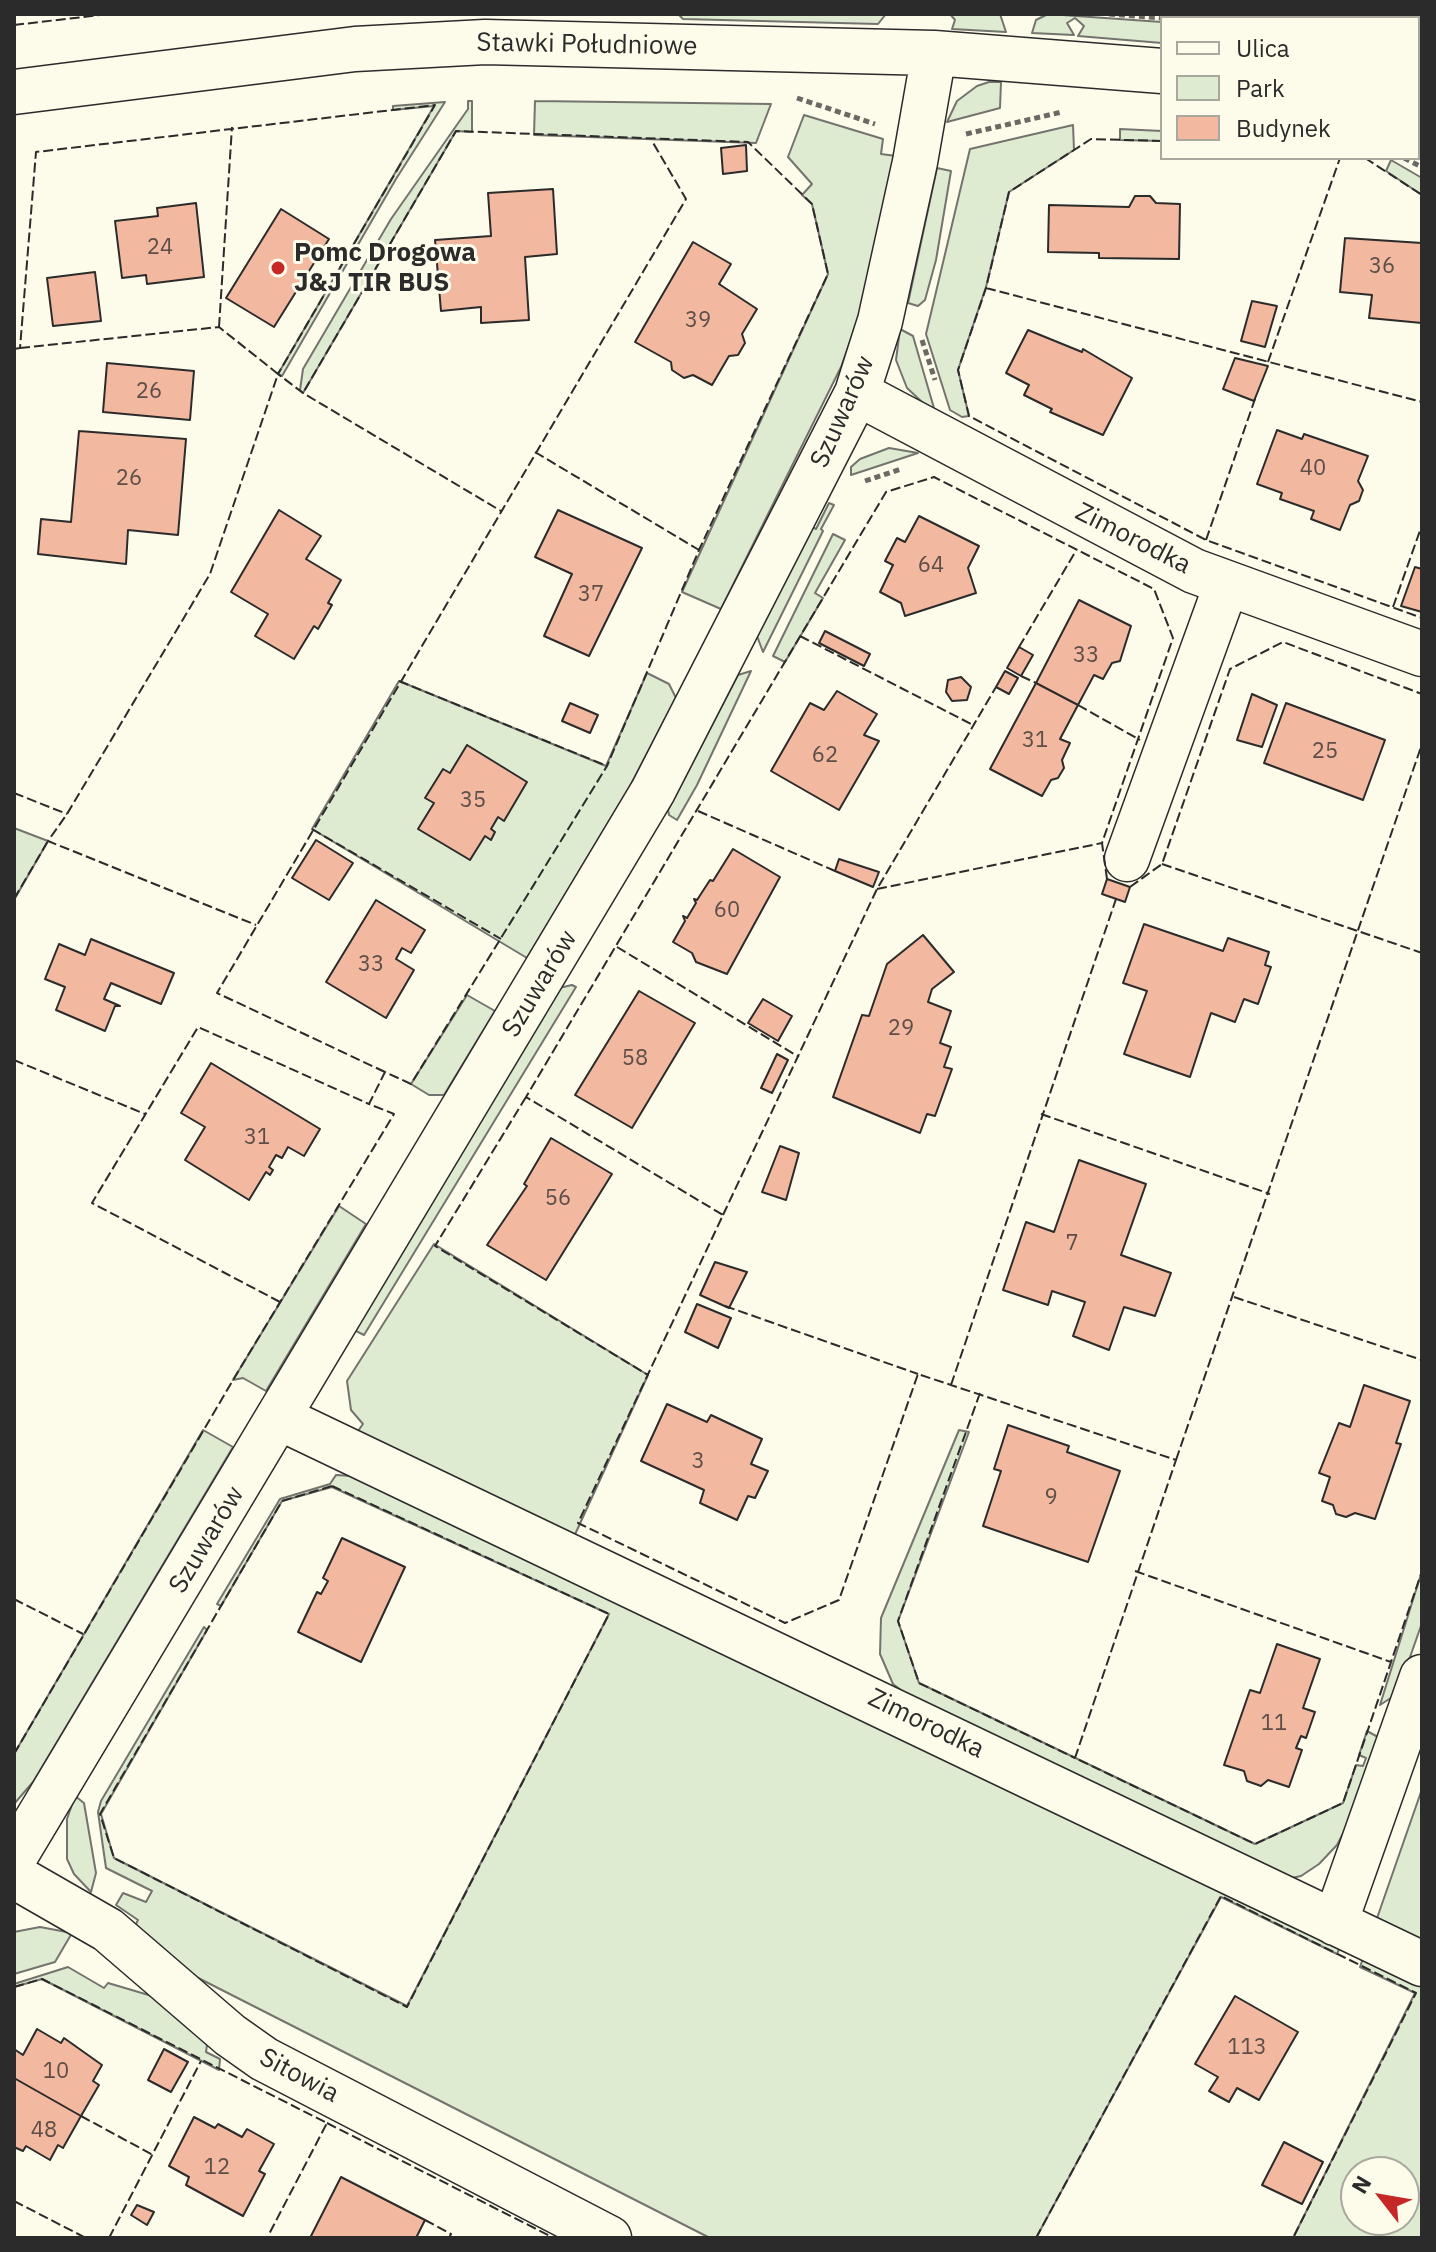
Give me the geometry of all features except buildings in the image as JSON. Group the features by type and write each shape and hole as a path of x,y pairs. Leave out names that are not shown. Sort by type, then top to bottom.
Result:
{"street":[{"name":"Stawki Południowe","path":"14,92 354,32 485,42 934,53 1160,71"},
{"name":"Szuwarów","path":"14,1858 653,791 857,393 880,321 918,150 934,53"},
{"name":"Zimorodka","path":"857,393 1180,564 1422,654"},
{"path":"1127,859 1227,583"},
{"name":"Zimorodka","path":"280,1418 844,1684 1422,1964"},
{"path":"1335,1923 1422,1677"},
{"name":"Sitowia","path":"14,1876 108,1930 230,2035 264,2059 609,2238"}],"path":[{"path":"1109,14 1160,18"},
{"path":"793,96 883,127"},
{"path":"953,138 1066,111"}],"green space":[{"path":"678,14 886,14 878,24 683,19"},
{"path":"950,14 1000,14 1006,32 952,29 955,20"},
{"path":"1048,14 1160,22 1160,43 1078,36 1084,26 1075,18 1067,23 1074,35 1032,33 1036,20"},
{"path":"1335,14 1355,16 1294,16"},
{"path":"1001,82 1000,108 947,122 957,101 977,86"},
{"path":"468,101 472,101 472,132 456,131 303,393 300,390 303,369 391,219 468,109"},
{"path":"535,101 771,104 756,143 534,135"},
{"path":"445,102 396,179 282,376 278,374 434,106 393,110 393,106"},
{"path":"804,115 883,139 881,154 896,156 863,306 841,367 721,609 682,592 828,274 812,204 802,195 812,184 788,157"},
{"path":"1073,125 1074,150 1009,192 986,287 958,370 969,416 962,417 950,410 926,334 970,149"},
{"path":"1120,129 1160,131 1160,141 1120,140"},
{"path":"1391,160 1422,178 1422,195 1386,171"},
{"path":"937,168 951,171 936,260 925,300 918,306 908,303"},
{"path":"900,329 913,336 936,415 907,388 896,360"},
{"path":"889,448 918,453 851,475 851,467 860,459"},
{"path":"829,503 834,505 821,529 823,531 763,652 757,636 812,527 816,529"},
{"path":"833,534 845,540 815,593 823,598 785,662 773,656"},
{"path":"751,671 677,820 669,815 668,810 738,675"},
{"path":"647,673 669,684 676,698 629,788 527,958 312,829 399,681 606,766"},
{"path":"14,828 48,841 14,900"},
{"path":"576,987 364,1335 352,1329 559,988"},
{"path":"467,995 495,1011 444,1095 429,1095 411,1084"},
{"path":"339,1206 366,1224 266,1391 243,1378 233,1380"},
{"path":"434,1244 648,1375 572,1541 358,1431 363,1424 351,1410 347,1381"},
{"path":"203,1430 233,1447 33,1782 14,1804 14,1754"},
{"path":"959,1430 969,1432 898,1621 919,1683 1255,1844 1343,1803 1356,1765 1363,1766 1366,1758 1359,1755 1367,1731 1378,1737 1349,1822 1337,1845 1319,1864 1301,1876 1277,1881 910,1697 893,1684 880,1654 881,1618"},
{"path":"336,1475 353,1476 1340,1947 1337,1954 1221,1897 1036,2238 710,2238 151,1954 134,1928 138,1920 116,1905 123,1893 146,1902 152,1891 106,1868 98,1812 101,1801 204,1627 207,1630 101,1814 114,1858 407,2006 609,1614 332,1487 282,1501 221,1606 217,1604 280,1499 330,1484"},
{"path":"1422,1571 1422,1623 1397,1694 1380,1705"},
{"path":"1422,1789 1422,2238 1293,2238 1415,1993 1360,1967"},
{"path":"75,1796 84,1803 96,1873 91,1892 74,1874 67,1859 67,1819"},
{"path":"40,1927 72,1933 55,1962 14,1974 14,1932"},
{"path":"68,1967 104,1988 108,1983 152,1996 200,2034 207,2045 206,2052 220,2059 219,2070 42,1979 14,1987 14,1984"}],"fence":[{"path":"14,25 109,14"},
{"path":"1335,14 1355,16"},
{"path":"14,349 20,348 36,152 435,105 278,374 303,393 501,511"},
{"path":"219,327 232,127"},
{"path":"14,1754 233,1380 394,1114 369,1104 385,1072 411,1084 607,766 699,550 828,274 812,204 748,142 456,131 303,393"},
{"path":"1160,141 1091,139 1009,192 986,288 958,370 969,416 1206,540 1422,618"},
{"path":"385,1072 217,993 686,199 652,141"},
{"path":"1268,362 1339,160"},
{"path":"1368,160 1422,195"},
{"path":"986,288 1422,402"},
{"path":"20,348 219,327 278,374 210,574 48,841 256,925"},
{"path":"1206,540 1256,396"},
{"path":"535,452 699,550"},
{"path":"1107,879 1102,843 1173,638 1154,589 934,477 886,492 526,1097 723,1215 578,1523 785,1623 839,1600 918,1374 1176,1460 1075,1758 1255,1844 1343,1803 1422,1571"},
{"path":"1393,607 1422,525"},
{"path":"1019,647 1077,549"},
{"path":"800,636 973,725"},
{"path":"1130,887 1162,864 1230,669 1283,642 1422,694"},
{"path":"1021,676 1036,683"},
{"path":"399,681 607,766"},
{"path":"723,1215 877,889 996,687"},
{"path":"1078,705 1140,740"},
{"path":"1176,1460 1422,744"},
{"path":"14,793 67,814"},
{"path":"698,811 835,871"},
{"path":"312,829 501,939"},
{"path":"14,899 48,841"},
{"path":"877,889 1102,843"},
{"path":"1162,864 1422,953"},
{"path":"951,1385 1116,899"},
{"path":"617,947 799,1057"},
{"path":"280,1302 92,1203 198,1027 369,1104"},
{"path":"14,1060 145,1114"},
{"path":"526,1097 435,1246 648,1375"},
{"path":"1041,1114 1270,1194"},
{"path":"1234,1297 1422,1360"},
{"path":"725,1306 918,1374"},
{"path":"980,1393 898,1621 919,1683 1075,1758"},
{"path":"332,1486 609,1614 407,2007 114,1858 100,1814 282,1501 332,1486"},
{"path":"1135,1571 1391,1662"},
{"path":"14,1599 83,1634"},
{"path":"1036,2238 1221,1896 1416,1993 1293,2238"},
{"path":"14,1987 42,1979 327,2123 267,2238"},
{"path":"109,2238 201,2061"},
{"path":"81,2116 153,2155"},
{"path":"327,2123 554,2238"},
{"path":"14,2201 86,2238"},
{"path":"425,2220 451,2234 449,2238"}],"place":[{"name":"Pomc Drogowa J&J TIR BUS","path":"278,268"}]}
